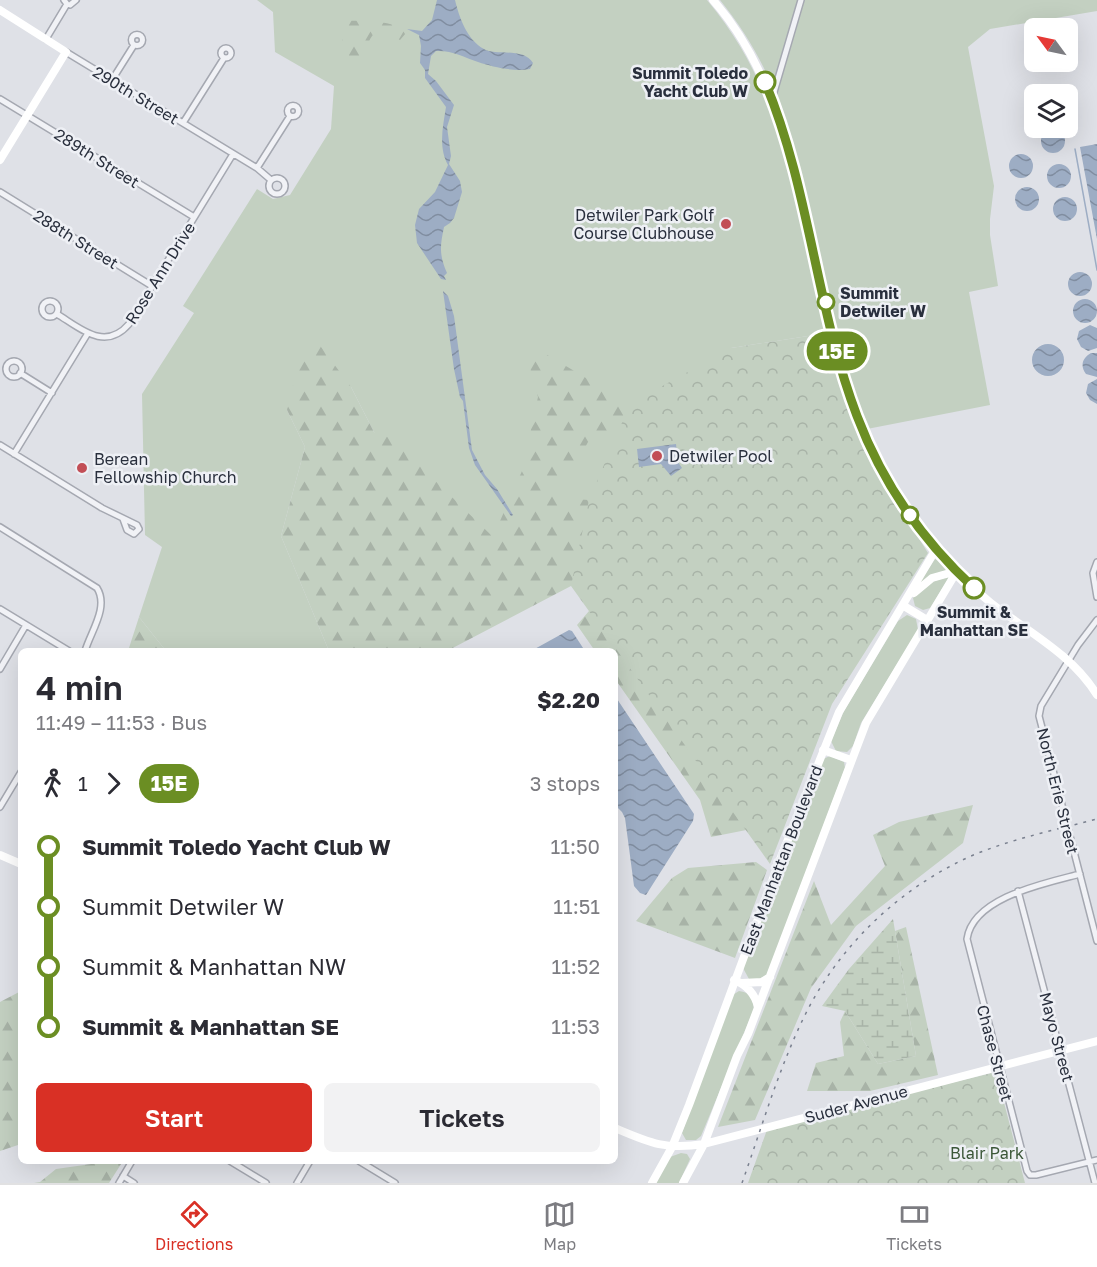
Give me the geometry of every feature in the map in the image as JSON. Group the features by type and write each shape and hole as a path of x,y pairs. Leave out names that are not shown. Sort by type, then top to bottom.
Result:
{"street":[{"path":"46,39 66,2 72,4 76,0"},
{"path":"713,0 747,47 772,99 791,159 835,343 856,415 892,488 936,549 957,571 990,603 1069,660 1097,694"},
{"path":"772,99 801,0"},
{"name":"290th Street","path":"0,10 257,168 271,180"},
{"path":"112,80 134,45"},
{"path":"0,160 66,52"},
{"path":"183,123 224,58"},
{"name":"289th Street","path":"0,99 194,217"},
{"path":"257,168 290,116"},
{"name":"Rose Ann Drive","path":"88,333 104,338 121,333 129,324 233,154"},
{"name":"288th Street","path":"0,192 152,286"},
{"path":"14,454 88,333 57,314"},
{"path":"20,373 52,393"},
{"path":"1,447 123,519"},
{"path":"0,527 93,584 100,594 102,605 87,648"},
{"name":"East Manhattan Boulevard","path":"652,1183 672,1147 738,982 839,712 936,549"},
{"path":"1097,562 1093,573 1097,597"},
{"path":"927,620 904,606 920,586 932,578 957,571"},
{"name":"East Manhattan Boulevard","path":"683,1183 704,1143 758,1008 866,723 957,571"},
{"path":"0,609 64,648"},
{"name":"North Erie Street","path":"1097,620 1041,706 1040,716 1097,941"},
{"path":"0,669 27,625"},
{"path":"823,750 851,760"},
{"path":"0,807 18,777"},
{"path":"0,855 18,863"},
{"path":"1018,891 1080,874"},
{"name":"Chase Street","path":"1018,891 982,912 968,930 968,945 999,1066 1027,1172 1030,1175 1036,1175 1089,1162"},
{"name":"Mayo Street","path":"1018,891 1095,1183"},
{"path":"738,982 762,982 770,977"},
{"path":"738,982 756,999 758,1008"},
{"name":"Suder Avenue","path":"618,1129 653,1144 672,1147 704,1143 1097,1041"},
{"path":"1089,1162 1097,1160"},
{"path":"119,1183 130,1164"},
{"path":"235,1164 266,1183"},
{"path":"297,1183 308,1164"},
{"path":"364,1164 395,1183"},
{"path":"123,1176 134,1183"}],"green space":[{"path":"257,0 707,0 742,50 776,127 792,182 827,333 731,348 707,490 497,551 374,432 351,387 287,410 305,447 281,536 328,648 164,648 139,617 162,547 145,535 142,394 194,313 183,306 257,189 273,199 290,195 331,129 334,86 275,52 273,12"},
{"path":"720,0 1097,0 1097,11 1055,18 1024,18 1024,23 990,29 968,47 994,186 990,235 998,286 969,292 990,405 867,429 849,379 792,144 780,105 764,68 733,16"},
{"path":"338,20 387,23 413,35 406,33 400,40 393,36 375,33 369,41 363,60 356,68 343,43"},
{"path":"827,333 840,382 864,451 928,553 832,704 770,864 618,652 618,648 615,648 571,586 589,500 630,404 731,348"},
{"path":"316,340 351,387 374,432 391,438 493,537 522,471 538,397 522,340 630,404 615,438 588,442 558,498 589,500 639,495 669,522 571,586 453,648 328,648 281,536 305,447 287,410 301,352"},
{"path":"935,559 947,570 932,575 918,585"},
{"path":"950,576 930,608 923,610 915,606 913,598 926,584"},
{"path":"601,597 772,825 711,837 700,800 618,683 618,648 593,648 577,625"},
{"path":"907,615 916,619 918,630 861,723 853,746 847,752 836,751 831,741 844,711 898,621"},
{"path":"139,617 164,648 129,648"},
{"path":"830,756 844,762 845,768 767,975 759,979 749,979 743,968 823,759"},
{"path":"973,805 963,843 856,926 811,988 755,1120 718,1127 814,881 831,925 885,866 873,835 899,822"},
{"path":"756,862 767,870 735,958 636,921 672,878 688,868"},
{"path":"893,919 916,1056 878,1064 845,1011 822,1006 849,969"},
{"path":"906,927 938,1075 870,1091 807,1091 816,1063 844,1056 840,1022 845,1011 878,1064 916,1056 895,931"},
{"path":"739,991 750,997 754,1009 701,1136 696,1140 686,1140 682,1133 731,996"},
{"path":"18,993 18,1145 0,1151 0,1002"},
{"name":"Blair Park","path":"996,1072 1025,1183 748,1183 768,1127"},
{"path":"681,1153 687,1154 690,1159 679,1183 656,1183 670,1157"},
{"path":"91,1164 121,1164 109,1183 34,1183 40,1182 56,1169"}],"water":[{"path":"437,0 455,0 461,21 468,34 484,49 523,55 533,63 530,69 524,70 484,64 447,52 436,51 431,56 428,74 454,105 447,127 451,156 449,164 460,181 462,192 454,218 444,227 441,250 447,273 444,276 446,280 441,279 417,243 415,225 419,209 435,192 448,165 442,144 446,107 425,78 425,70 420,63 419,35 407,29 422,31 432,20"},
{"path":"1041,138 1065,138 1065,146 1058,153 1048,153 1041,146"},
{"path":"1097,144 1097,239 1080,147"},
{"path":"1021,154 1030,157 1033,166 1030,175 1021,178 1012,175 1009,166 1012,157"},
{"path":"1059,164 1068,167 1071,176 1068,185 1059,188 1050,185 1047,176 1050,167"},
{"path":"1027,187 1036,190 1039,199 1036,208 1027,211 1018,208 1015,199 1018,190"},
{"path":"1065,197 1074,200 1077,209 1074,218 1065,221 1056,218 1053,209 1056,200"},
{"path":"1080,272 1089,275 1092,284 1089,293 1080,296 1071,293 1068,284 1071,275"},
{"path":"443,291 448,296 454,316 472,450 485,475 497,489 513,515 511,516 475,465 469,448 463,401 460,397 454,369"},
{"path":"1085,299 1094,302 1097,311 1094,320 1085,323 1076,320 1073,311 1076,302"},
{"path":"1090,325 1097,328 1097,348 1088,351 1081,347 1077,339 1079,331"},
{"path":"1048,344 1059,349 1064,360 1059,371 1048,376 1037,371 1032,360 1037,349"},
{"path":"1091,353 1097,353 1097,377 1086,374 1083,368 1084,360"},
{"path":"1097,379 1097,404 1090,400 1086,393 1088,384"},
{"name":"Detwiler Pool","path":"676,444 678,462 682,468 671,476 661,464 639,467 637,449"},
{"path":"569,630 583,648 536,648"},
{"path":"618,700 694,814 693,821 646,895 640,893 634,886 625,818 618,808"}],"waterway":[{"path":"1075,149 1097,270"}],"railway":[{"path":"742,1183 796,1034 820,988 855,941 897,902 920,884 945,869 986,850 1097,819"}],"bus line":[{"name":"15E","path":"765,82 791,159 835,343 862,430 880,467 904,507 945,560 974,588"}],"place":[{"name":"Summit Toledo Yacht Club W","path":"765,82"},
{"name":"Detwiler Park Golf Course Clubhouse","path":"726,224"},
{"name":"Summit Detwiler W","path":"826,302"},
{"name":"Detwiler Pool","path":"657,456"},
{"name":"Berean Fellowship Church","path":"82,468"},
{"name":"Summit & Manhattan SE","path":"974,588"}]}
